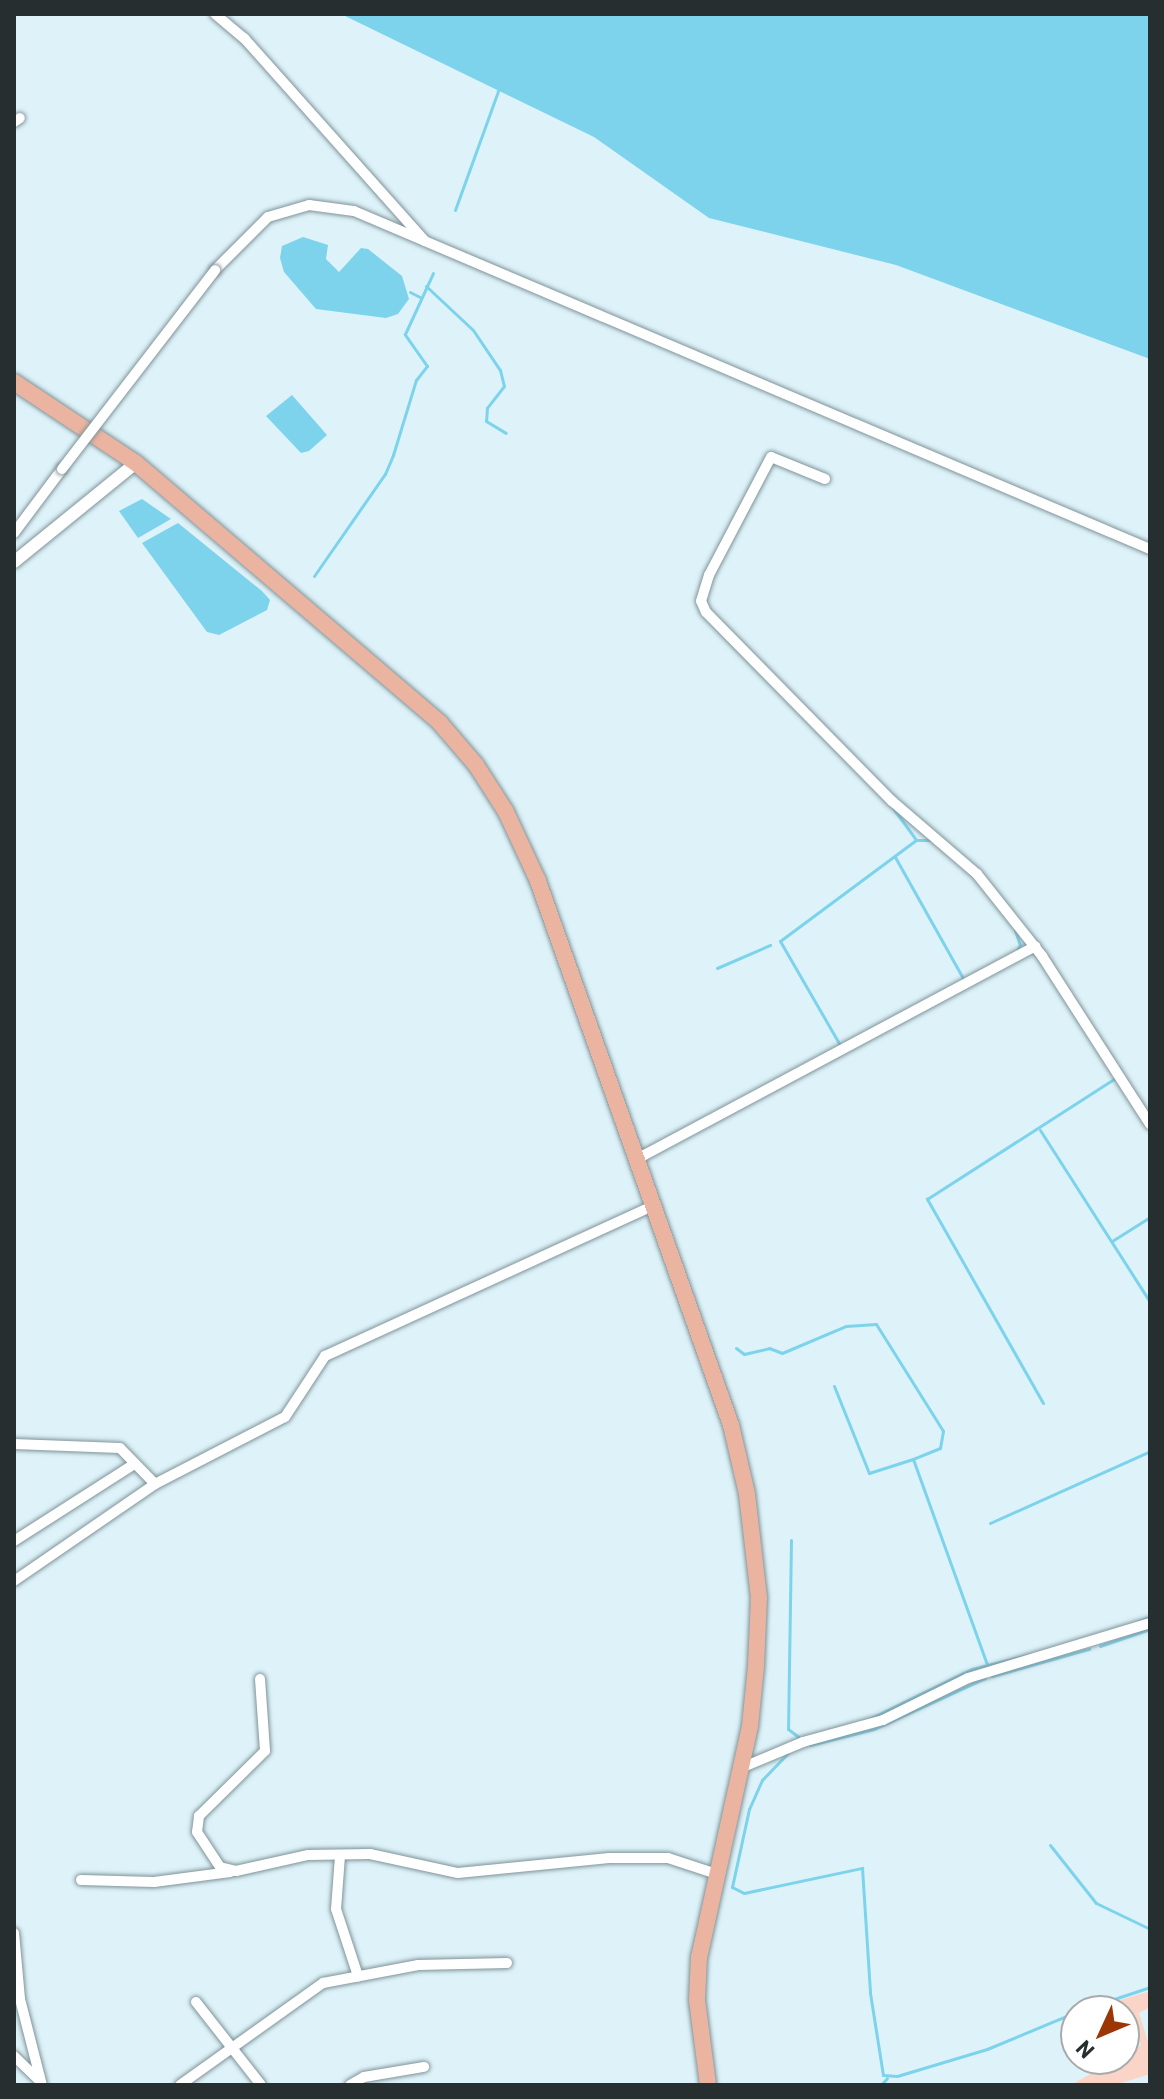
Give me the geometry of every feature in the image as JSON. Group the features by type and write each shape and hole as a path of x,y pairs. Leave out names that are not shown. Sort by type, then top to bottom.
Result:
{"main road":[{"path":"14,382 136,463 396,683 476,765 538,881 731,1425 747,1494 759,1597 751,1711 714,1873 697,2000 708,2085"}],"street":[{"path":"215,14 244,38 426,243"},
{"path":"14,533 215,270 268,217 309,205 354,211 1150,549"},
{"path":"825,479 771,457 709,575 701,601 892,801 977,874 1035,946 1150,1124"},
{"path":"14,562 136,463"},
{"path":"635,1160 1035,946"},
{"path":"14,1581 155,1484 285,1417 325,1356 652,1206"},
{"path":"14,1444 113,1446 155,1484"},
{"path":"14,1541 133,1465"},
{"path":"739,1769 803,1742 883,1720 968,1678 1150,1623"},
{"path":"236,1871 220,1867 197,1832 199,1816 265,1751 260,1679"},
{"path":"340,1856 336,1909 358,1976"},
{"path":"81,1880 154,1882 236,1871 290,1857 340,1856 393,1856 458,1873 609,1858 668,1858 714,1873"},
{"path":"14,1933 20,1999 42,2084"},
{"path":"180,2085 234,2048 305,1992 358,1976 418,1965 460,1968 480,1960 507,1963"},
{"path":"196,2002 261,2085"},
{"path":"14,2056 42,2084"},
{"path":"350,2085 364,2077 424,2067"}],"shaded area":[{"path":"1150,1991 1150,2007 1140,2012 1140,1995 1137,1995"},
{"path":"1140,2016 1150,2048 1150,2074 1115,2085 1071,2085 1088,2075 1140,2075"}],"water":[{"path":"341,14 1150,14 1150,359 896,265 709,218 594,137"},
{"path":"303,237 328,245 326,259 339,272 361,248 368,249 402,276 409,299 398,314 386,318 316,309 284,272 280,258 282,246"},
{"path":"292,395 327,435 309,451 301,453 266,416"},
{"path":"142,499 171,519 138,538 119,511"},
{"path":"178,523 262,591 270,600 267,610 219,635 207,632 142,543"}],"waterway":[{"path":"455,210 498,91"},
{"path":"314,576 385,474 393,455 416,380 427,366 405,334 433,273"},
{"path":"426,286 473,330 500,370 504,386 487,408 486,421 506,433"},
{"path":"410,292 420,297"},
{"path":"893,808 916,840 931,840"},
{"path":"840,1045 780,941 916,840"},
{"path":"895,857 964,980"},
{"path":"1015,930 1020,945 1016,952"},
{"path":"717,968 770,945"},
{"path":"1043,1403 927,1199 1114,1079"},
{"path":"1040,1130 1150,1302"},
{"path":"1112,1241 1150,1217"},
{"path":"736,1348 744,1354 769,1348 782,1353 846,1326 876,1324 943,1431 940,1448 913,1459"},
{"path":"834,1386 869,1473 913,1459 987,1665"},
{"path":"990,1523 1150,1451"},
{"path":"791,1540 788,1729 800,1738"},
{"path":"1135,1623 1150,1617"},
{"path":"1100,1646 1150,1629"},
{"path":"992,1676 1089,1649"},
{"path":"869,1719 972,1669 1032,1654"},
{"path":"810,1745 874,1729 985,1678"},
{"path":"788,1753 762,1780 749,1809 732,1887 744,1893 862,1868 870,1993 883,2075 897,2076 987,2049 1060,2019"},
{"path":"1050,1845 1096,1903 1150,1929"},
{"path":"1126,1995 1150,1987"},
{"path":"881,2085 887,2078"}]}
